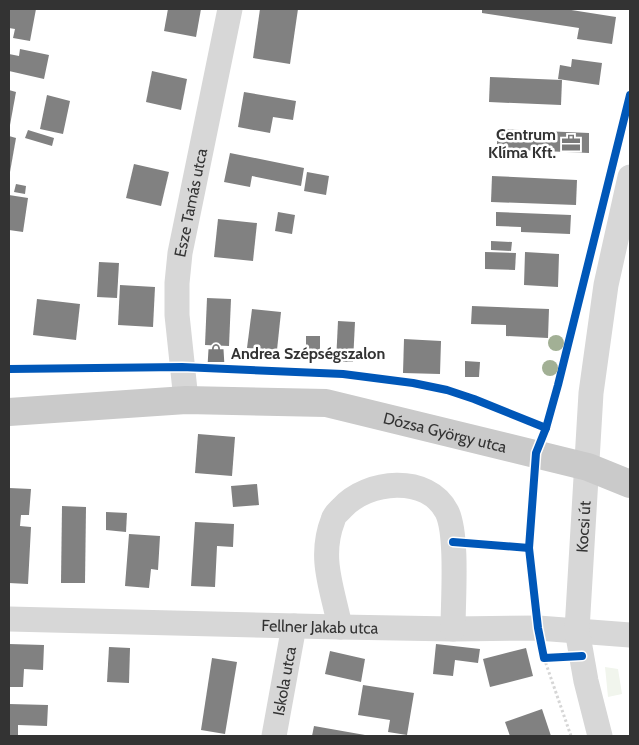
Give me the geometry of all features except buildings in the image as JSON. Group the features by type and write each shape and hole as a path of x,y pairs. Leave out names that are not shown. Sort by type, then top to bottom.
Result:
{"main road":[{"name":"Dózsa György utca","path":"9,412 186,400 326,403 588,467"},
{"path":"588,467 630,484"}],"street":[{"name":"Esze Tamás utca","path":"186,400 177,315 180,261 230,9"},
{"path":"588,467 591,393 606,286 630,177"},
{"name":"Kocsi út","path":"588,467 577,630 600,736"},
{"path":"340,627 325,557 333,517 346,503 361,492 379,487 398,485 420,489 436,498 447,513 453,542 453,629"},
{"name":"Fellner Jakab utca","path":"9,619 453,629 538,628 630,635"},
{"name":"Iskola utca","path":"274,736 294,626"}],"path":[{"path":"538,628 544,658 571,736"},
{"path":"544,658 582,656"}],"shaded area":[{"path":"605,667 618,669 622,694 608,697"}],"cycle path":[{"path":"582,656 544,658 538,628 529,548 536,453 546,428 558,385 630,95"},
{"path":"9,369 182,367 343,374 413,383 447,390 546,428"},
{"path":"453,542 529,548"}],"place":[{"name":"Centrum Klíma Kft.","path":"571,143"},
{"name":"Andrea Szépségszalon","path":"216,353"}]}
